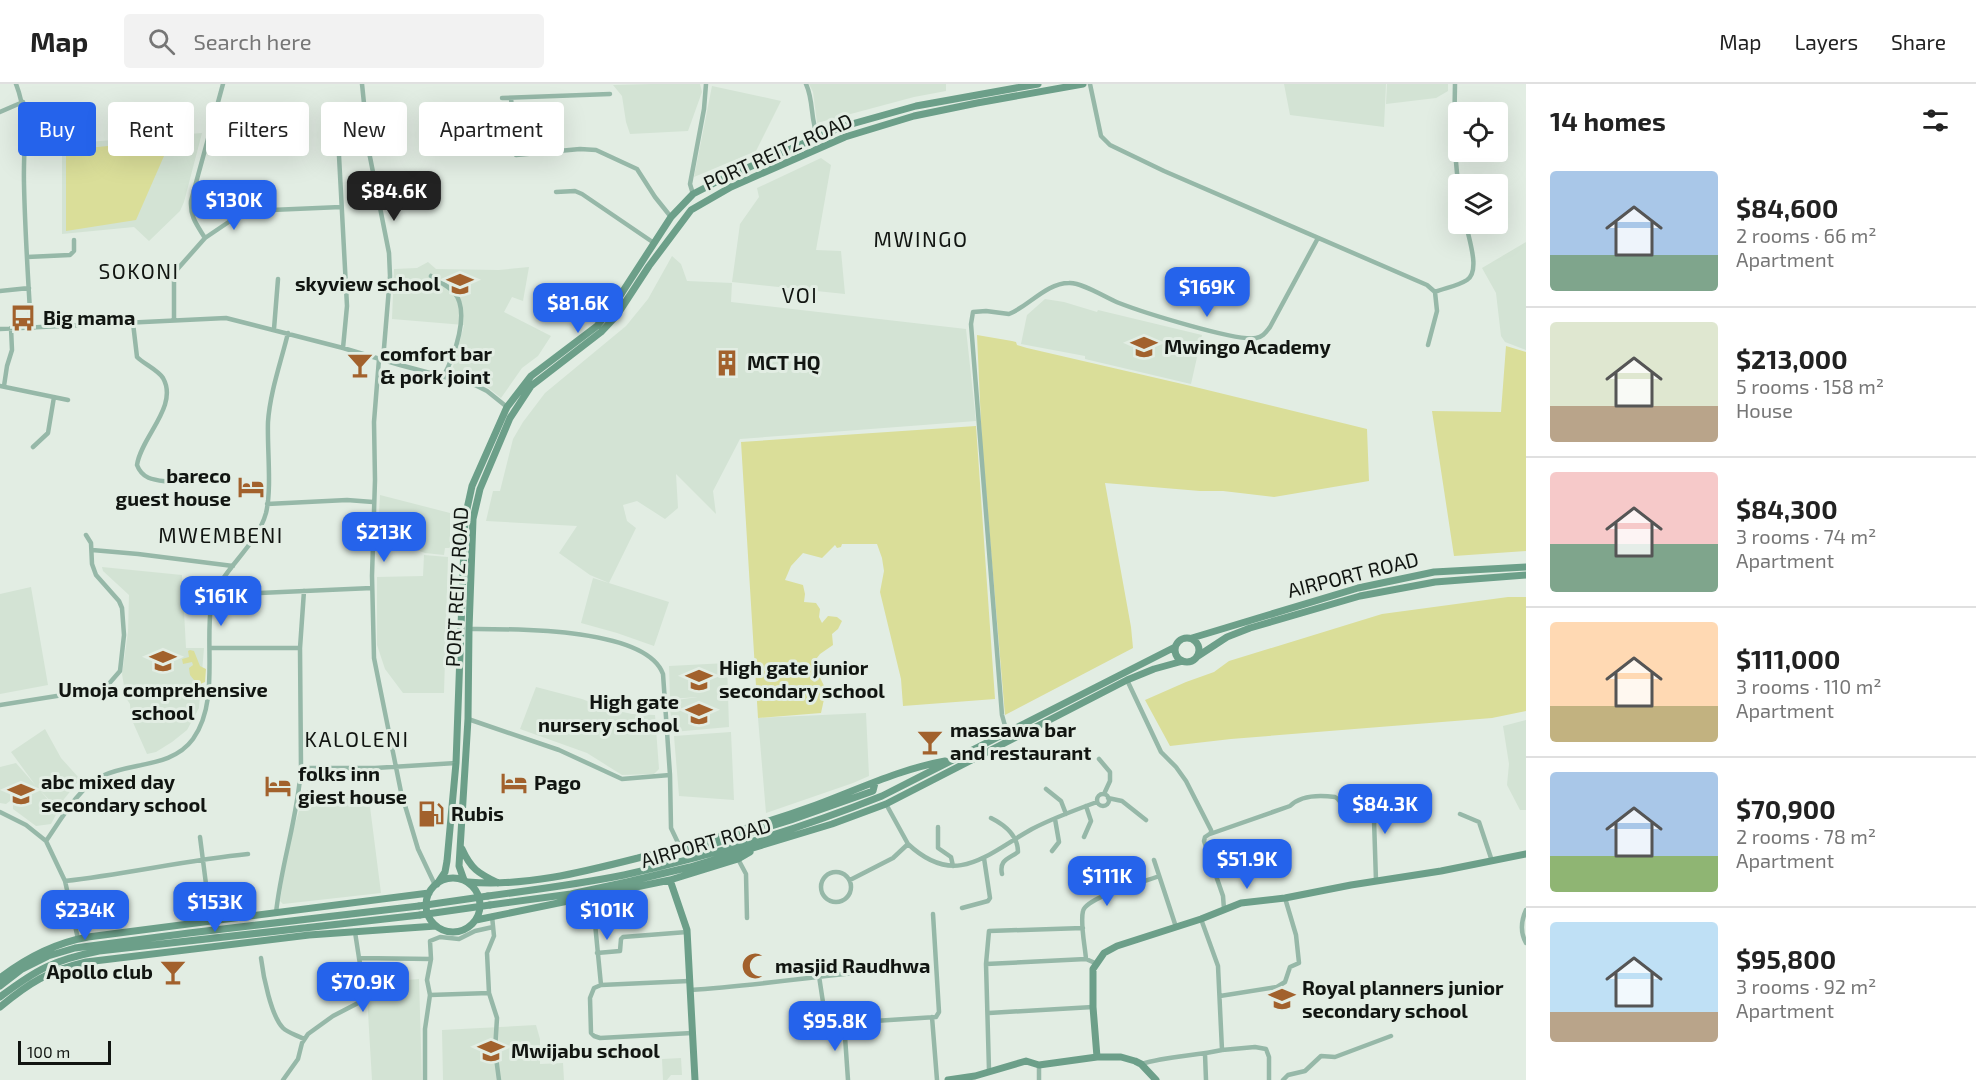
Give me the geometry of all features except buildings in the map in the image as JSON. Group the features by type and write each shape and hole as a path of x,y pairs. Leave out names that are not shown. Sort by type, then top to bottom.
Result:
{"main road":[{"path":"466,881 477,893 480,902 480,911 476,920 466,929 456,932 436,926 430,919 426,902 429,893 445,872 447,861 456,763 465,518 472,486 507,407 531,376 597,326 614,305 671,217 693,194 841,127 916,106 1038,84"},
{"name":"PORT REITZ ROAD","path":"466,881 459,866 468,719 473,519 480,489 510,418 531,386 601,332 616,315 691,210 731,187 844,137 914,116 1083,84"},
{"name":"AIRPORT ROAD","path":"1192,638 1314,600 1379,583 1442,571 1526,567"},
{"name":"AIRPORT ROAD","path":"1198,656 1227,637 1250,628 1360,596 1435,582 1526,575"},
{"path":"1192,638 1199,646 1198,656 1193,661 1183,661 1175,654 1175,647 1182,639 1192,638"},
{"name":"AIRPORT ROAD","path":"660,870 847,810 882,796 1175,647"},
{"name":"AIRPORT ROAD","path":"0,986 22,969 60,952 97,944 420,915 549,897 760,846 832,824 886,804 1127,680 1183,661"},
{"path":"436,885 447,879 499,883 560,876 680,847 760,824 887,777 921,766 955,760"},
{"path":"460,846 468,864 477,872 499,883"},
{"path":"476,920 670,880 738,859 760,846"},
{"path":"1097,1057 1092,976 1095,963 1104,953 1117,946 1201,920 1224,909 1249,902 1441,871 1526,854"},
{"path":"670,880 687,932 695,1080"},
{"path":"0,978 33,956 78,939 429,893"},
{"path":"0,1007 39,978 86,962 309,935 436,926"},
{"name":"AIRPORT ROAD","path":"0,997 28,975 63,959 189,936"},
{"path":"948,1080 960,1079 1026,1061 1039,1065 1097,1057 1121,1057 1141,1064 1156,1080"}],"street":[{"path":"16,84 23,102"},
{"path":"205,238 192,220 191,201 223,84"},
{"path":"362,84 369,152 389,253 390,276 374,422 372,588 374,658 403,798 418,849 436,885"},
{"path":"693,194 690,184 704,110 706,84"},
{"path":"806,84 811,99 813,127 818,137"},
{"path":"1090,84 1101,136 1110,145 1164,171 1417,280 1435,292"},
{"path":"1455,84 1454,140 1457,174"},
{"path":"502,98 610,94"},
{"path":"511,98 516,155 580,149 596,150 637,169 671,217"},
{"path":"0,112 18,104"},
{"path":"24,156 31,327"},
{"path":"339,156 347,306 343,348"},
{"path":"556,192 575,191 582,194 654,243"},
{"path":"174,320 174,273 205,238 229,221 250,211 341,207"},
{"path":"1435,292 1466,281 1473,274 1474,266 1468,234"},
{"path":"1007,733 1002,715 974,371 971,324 973,312 986,310 1009,314 1058,283 1072,282 1121,304 1188,325 1239,338 1257,338 1264,335 1270,327 1318,238"},
{"path":"27,257 70,255 74,251 74,240"},
{"path":"431,276 453,291 461,309 455,350 443,377"},
{"path":"274,329 278,279"},
{"path":"0,291 29,288"},
{"path":"1428,345 1437,311 1435,292"},
{"path":"0,329 226,318 274,329 475,385 487,391 507,407"},
{"path":"133,323 137,357 162,376 167,388 166,406 144,443 137,465 141,474 147,478 171,482"},
{"path":"11,328 12,350 2,386 68,400"},
{"path":"46,841 79,796 100,776 173,756 192,740 205,716 210,616 214,596 221,582 251,543 260,526 267,504 268,420 288,333"},
{"path":"33,447 48,433 54,398"},
{"path":"267,504 347,500 373,502"},
{"path":"0,705 106,686 120,671 124,635 122,608 119,601 96,575 92,564 92,550 86,535"},
{"path":"92,550 233,566"},
{"path":"214,596 372,588"},
{"path":"276,913 286,850 298,801 301,768 300,648 304,591"},
{"path":"469,629 507,629 600,638 636,648 655,660 663,674 671,828 680,847"},
{"path":"210,648 300,648"},
{"path":"1127,680 1161,752 1176,767 1190,788 1211,830 1209,834"},
{"path":"468,719 559,750 622,779 670,775"},
{"path":"1097,802 1105,805 1108,802 1106,796 1110,781 1110,772 1099,759"},
{"path":"301,768 396,767 456,763"},
{"path":"1046,789 1062,801 1066,814"},
{"path":"1373,789 1376,881"},
{"path":"1097,802 1099,795 1122,801 1146,820"},
{"path":"1224,909 1223,896 1204,841 1209,834 1290,806 1308,797 1335,797 1345,808 1373,820"},
{"path":"886,804 908,844 929,860 953,866 970,864 984,858 1016,838 1097,802"},
{"path":"1084,837 1091,821 1086,806"},
{"path":"0,812 26,825 46,841 65,881 78,939"},
{"path":"1460,814 1479,822 1492,861"},
{"path":"991,818 1016,838 1018,852 1005,858 1001,868 1002,874"},
{"path":"1052,851 1059,842 1055,819"},
{"path":"938,827 938,848 951,857 953,866"},
{"path":"200,837 207,892"},
{"path":"849,880 885,863 908,844"},
{"path":"65,881 202,858 248,854"},
{"path":"962,908 988,901 990,898 984,858"},
{"path":"738,859 746,874 747,918"},
{"path":"1154,860 1176,927"},
{"path":"839,873 849,880 851,890 842,901 833,902 825,897 822,884 831,874 839,873"},
{"path":"1086,959 1083,910 1088,903 1159,876"},
{"path":"596,896 593,903 601,985"},
{"path":"1220,996 1277,987 1285,982 1290,968 1299,963 1296,935 1285,898"},
{"path":"1526,910 1521,931 1526,943"},
{"path":"819,976 827,1023 939,1015 933,914"},
{"path":"492,916 494,936 487,953 489,993 497,1018 495,1050 499,1080"},
{"path":"1201,920 1218,966 1222,1050"},
{"path":"425,1080 425,1029 430,995 427,980 431,959 430,941 440,938 459,939 475,931 493,927"},
{"path":"989,1071 986,964 988,932 990,930 1083,928"},
{"path":"283,1080 298,1059 304,1039 333,1016 360,1002 365,992 355,932"},
{"path":"597,954 620,951 623,937 687,932"},
{"path":"261,958 270,999 279,1024 285,1030 304,1039"},
{"path":"359,958 431,959"},
{"path":"986,964 1086,959 1095,963"},
{"path":"690,990 750,986 873,971"},
{"path":"689,981 601,985 594,988 590,998 591,1032 600,1038 693,1033"},
{"path":"430,995 489,993"},
{"path":"989,1013 1093,1007"},
{"path":"932,1017 937,1080"},
{"path":"844,1022 848,1080"},
{"path":"1283,1080 1288,1075 1305,1071 1321,1056 1335,1057 1390,1036"},
{"path":"1141,1064 1170,1056 1255,1047 1266,1049 1269,1057 1269,1080"},
{"path":"1205,1054 1206,1080"},
{"path":"1039,1065 1039,1080"}],"shaded area":[{"path":"700,84 702,92 688,131 630,134 622,96 613,85"},
{"path":"809,84 946,84 946,91 914,97 817,123 813,92"},
{"path":"1284,84 1386,84 1384,127 1290,115"},
{"path":"1387,84 1448,84 1448,91 1436,98 1386,104"},
{"path":"712,86 781,101 756,151 694,177"},
{"path":"202,133 184,202 180,211 149,241 134,227 62,234 62,156 96,156 96,141 108,140 108,156 194,156 194,134"},
{"path":"821,158 831,165 816,250 841,251 845,294 732,282 740,224 759,197 757,188"},
{"path":"1526,242 1526,350 1505,342 1501,336 1496,293 1482,268"},
{"path":"672,256 681,264 687,281 732,283 731,302 966,329 976,421 740,439 713,491 716,514 676,474 678,508 665,519 637,501 623,505 627,521 636,528 609,583 590,575 559,553 577,526 486,521 493,491 500,491 513,439 523,422 545,393 626,326 648,299"},
{"path":"428,262 436,269 499,270 529,267 523,301 512,297 504,312 551,336 538,356 522,368 501,398 482,383 451,374 464,325 392,319 394,269 417,268"},
{"name":"Mwingo Academy","path":"1045,299 1202,335 1191,384 1085,359 1085,356 1021,344 1027,315"},
{"path":"380,495 450,513 450,548 445,548 444,555 425,553 382,538 378,534"},
{"path":"424,555 448,557 444,693 403,693 385,669 377,645 377,577 423,576"},
{"name":"Umoja comprehensive school","path":"102,567 182,575 186,648 204,648 199,708 187,730 156,752 147,754 131,718 130,704 126,698 122,674 128,632 129,595 103,571"},
{"path":"593,578 669,602 654,646 581,623"},
{"path":"31,587 48,685 0,694 0,594"},
{"path":"727,663 729,727 673,732 669,701 698,697 670,699 669,666"},
{"path":"536,687 582,699 605,708 632,714 655,715 659,769 654,774 622,775 587,753 520,729"},
{"path":"866,713 869,776 766,813 758,718"},
{"path":"1526,720 1526,810 1520,810 1507,785 1509,764 1503,726"},
{"path":"45,729 61,758 80,779 57,808 36,786 11,752"},
{"path":"731,732 734,800 679,796 674,736"},
{"name":"abc mixed day secondary school","path":"16,763 58,811 51,824 36,826 13,809 13,803 10,801 6,804 0,803 0,767"},
{"path":"307,790 332,797 369,799 381,893 283,904 280,901 288,847 299,811 304,810 306,805 303,800"},
{"path":"366,979 396,981 419,979 422,1080 372,1080"},
{"name":"Mwijabu school","path":"536,1025 540,1039 540,1064 563,1063 564,1080 443,1080 442,1030"},
{"path":"681,1058 682,1075 671,1075 667,1080 663,1080 662,1059"}],"green space":[{"path":"108,146 108,156 164,156 136,220 66,231 66,156 96,156 96,147"},
{"path":"977,335 1012,341 1027,348 1367,429 1369,481 1274,497 1105,483 1133,648 1005,715 982,445"},
{"path":"1506,346 1526,352 1526,551 1454,556 1432,411 1501,412"},
{"path":"976,426 995,699 903,706 901,679 880,592 884,571 877,544 842,544 837,548 835,545 822,558 803,553 791,566 785,580 803,585 804,602 816,603 820,609 819,617 822,623 828,616 837,617 842,621 832,634 833,645 820,654 813,663 826,690 821,713 758,718 741,442"},
{"path":"1508,597 1526,597 1526,711 1492,718 1170,746 1145,700 1214,672 1229,661 1382,614"},
{"path":"188,651 194,651 200,666 206,669 205,682 198,685 190,675 189,668 193,665 192,662 183,664 182,659 189,657"}],"place":[{"name":"skyview school","path":"460,284"},
{"name":"Big mama","path":"23,318"},
{"name":"Mwingo Academy","path":"1144,347"},
{"name":"MCT HQ","path":"727,363"},
{"name":"comfort bar & pork joint","path":"360,365"},
{"name":"bareco guest house","path":"251,487"},
{"name":"Umoja comprehensive school","path":"163,661"},
{"name":"High gate junior secondary school","path":"699,680"},
{"name":"High gate nursery school","path":"699,714"},
{"name":"massawa bar and restaurant","path":"930,742"},
{"name":"Pago","path":"514,783"},
{"name":"folks inn giest house","path":"278,786"},
{"name":"abc mixed day secondary school","path":"21,794"},
{"name":"Rubis","path":"431,814"},
{"name":"masjid Raudhwa","path":"755,966"},
{"name":"Apollo club","path":"173,972"},
{"name":"Royal planners junior secondary school","path":"1282,999"},
{"name":"Mwijabu school","path":"491,1051"}],"district":[{"name":"MWINGO","path":"921,240"},
{"name":"SOKONI","path":"139,272"},
{"name":"VOI","path":"800,296"},
{"name":"MWEMBENI","path":"221,536"},
{"name":"KALOLENI","path":"357,740"}]}
